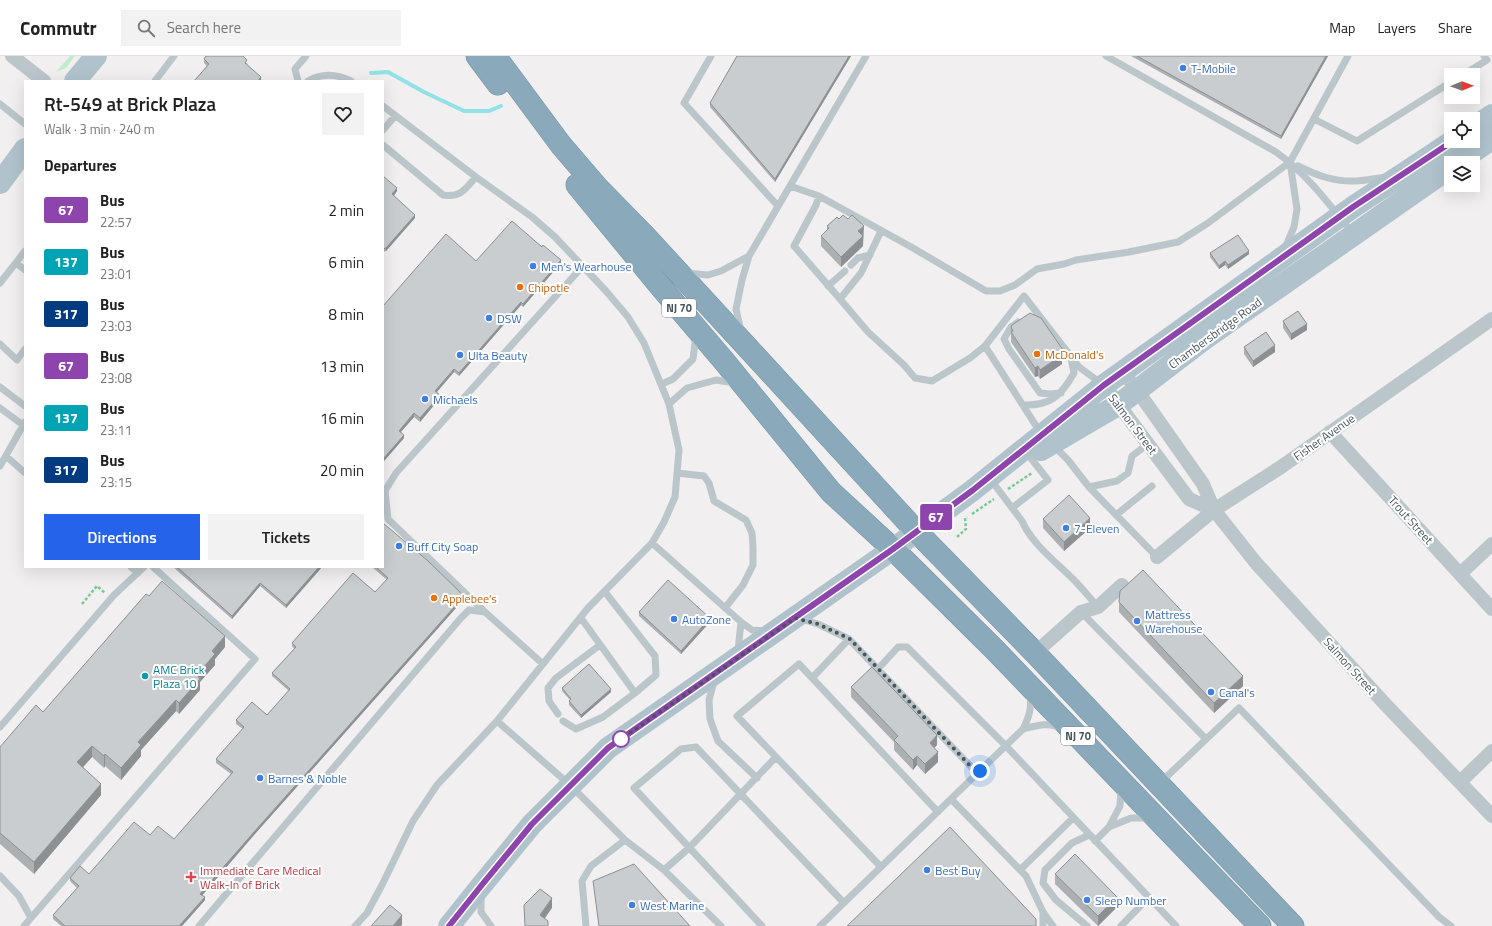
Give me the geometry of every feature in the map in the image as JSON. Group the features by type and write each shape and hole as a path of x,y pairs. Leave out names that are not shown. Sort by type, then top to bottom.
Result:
{"highway":[{"name":"NJ 70","path":"477,56 551,152 830,492 893,549 1029,685 1156,818 1253,923"},
{"name":"NJ 70","path":"495,56 561,145 597,187 645,236 916,531 1035,653 1293,926"}],"main road":[{"path":"81,77 96,56"},
{"path":"1480,123 1492,115"},
{"path":"1467,156 1492,139"},
{"name":"Chambersbridge Road","path":"988,488 1047,439 1104,385 1339,216 1444,147"},
{"path":"0,183 24,150"},
{"name":"Chambersbridge Road","path":"449,926 532,824 608,748 893,549 916,531 1034,462 1047,439 1118,405 1203,340 1444,172"}],"street":[{"path":"12,56 43,80"},
{"name":"Fisher Avenue","path":"1157,557 1214,510 1281,467 1492,319"},
{"name":"Salmon Street","path":"1123,372 1203,484 1214,510 1261,569 1385,704 1492,816"},
{"name":"Salmon Street","path":"1104,385 1189,499 1214,510"},
{"name":"Trout Street","path":"1330,432 1492,609"},
{"path":"1460,574 1492,544"},
{"path":"1035,653 1081,612 1098,607 1122,585"},
{"path":"1460,782 1492,751"}],"lane":[{"path":"156,80 174,56"},
{"path":"298,80 295,69 306,56"},
{"path":"712,56 684,103 778,206"},
{"path":"744,345 736,309 749,256 866,56"},
{"path":"1106,56 1317,176 1336,180 1355,181 1401,175"},
{"path":"790,186 819,196 913,248 986,291 1000,291 1015,285 1037,269 1076,260 1129,252 1178,242 1208,223 1290,162 1348,56"},
{"path":"1474,68 1487,60 1484,56"},
{"path":"311,80 323,76 333,75 349,80"},
{"path":"1314,119 1357,141 1444,86"},
{"path":"0,104 24,123"},
{"path":"355,926 367,913 413,821 436,785 497,721 604,592 652,543 664,522 675,497 679,450 669,404 644,343 628,317 606,291 555,237 532,217 476,177 384,107"},
{"path":"384,129 395,116"},
{"path":"384,145 444,195 452,197 460,194 476,177"},
{"path":"1290,162 1313,184 1353,235"},
{"path":"1280,259 1294,227 1297,209 1290,162"},
{"path":"819,196 816,205 794,246 868,332 904,365 915,378 932,381 970,358 985,346 1024,296"},
{"path":"840,299 861,273 881,231"},
{"path":"0,284 24,252"},
{"path":"851,265 858,258 870,255"},
{"path":"678,272 708,274 721,271 749,256"},
{"path":"16,263 24,269"},
{"path":"543,664 485,612 388,519 385,491 396,473 582,267"},
{"path":"828,286 845,271"},
{"path":"1015,285 1079,367 1104,385"},
{"path":"1049,328 1038,319 1027,318 1011,327 1004,339 1009,349 1040,393 1061,393"},
{"path":"662,384 673,379 693,359 697,329"},
{"path":"0,344 17,360 24,350"},
{"path":"985,346 1047,439 1068,460 1089,488 1157,557"},
{"path":"1023,405 1034,406 1052,400 1065,389 1074,373 1070,356"},
{"path":"669,404 687,388 716,380 742,383"},
{"path":"0,388 24,405"},
{"path":"0,408 24,424 0,466"},
{"path":"1089,488 1117,481 1128,473 1132,456 1148,444"},
{"path":"6,456 24,472"},
{"path":"1012,508 1048,480 1034,462"},
{"path":"677,473 704,476 710,484 714,501 746,520 752,534 753,565 743,585 726,608"},
{"path":"1116,515 1152,486"},
{"path":"988,488 1012,508 1022,521 1025,529 1098,607"},
{"path":"652,543 752,630 775,631"},
{"path":"132,568 138,573"},
{"path":"0,727 114,595 143,568"},
{"path":"24,926 255,659 154,568"},
{"path":"563,721 576,729 603,717 656,676 655,656 604,592"},
{"path":"199,926 460,619 469,610 485,612"},
{"path":"1081,612 1205,738"},
{"path":"581,618 635,693"},
{"path":"795,618 818,624 850,639 977,773"},
{"path":"737,658 741,622"},
{"path":"812,678 850,639"},
{"path":"558,714 549,701 548,688 556,678 600,645"},
{"path":"878,669 898,647 907,647 1006,746 1072,818 1150,897 1176,926"},
{"path":"881,867 737,716 798,664 938,812"},
{"path":"716,673 708,700 710,719 718,741 757,778"},
{"path":"820,926 1023,729 1032,705 1029,685"},
{"path":"1158,784 1205,738 1239,708 1439,917 1452,926"},
{"path":"497,721 570,785 625,840 664,870 721,926"},
{"path":"1023,729 1036,725 1051,724 1075,734"},
{"path":"762,926 634,788 681,748 696,747 844,903"},
{"path":"664,870 689,848 776,758"},
{"path":"1095,841 1109,827 1120,806 1121,781"},
{"path":"951,799 1026,876 1043,912 1053,926"},
{"path":"1020,870 1072,818"},
{"path":"1109,827 1131,818 1156,818"},
{"path":"1087,926 1056,900 1043,883 1045,870 1072,843 1089,835"},
{"path":"586,926 582,881 590,866 625,840"},
{"path":"0,876 20,896 31,918"},
{"path":"481,886 482,912 492,926"},
{"path":"1121,926 1150,897"},
{"path":"1042,926 1043,912"}],"path":[{"path":"957,536 966,529 965,518 988,488 1034,462"},
{"path":"82,604 97,586 105,594"}],"green space":[{"path":"70,56 75,56 66,68 56,72"}],"building":[{"path":"206,56 243,56 247,60 245,63 261,77 259,80 195,80 209,64 204,59"},
{"path":"737,56 849,56 775,179 710,103"},
{"path":"1137,56 1326,56 1281,136"},
{"path":"384,177 397,188 392,194 415,215 384,249"},
{"path":"843,215 848,219 852,215 864,226 858,231 863,236 841,257 821,236 829,228 827,226 837,217 839,219"},
{"path":"512,221 542,247 543,245 561,260 523,304 521,302 459,373 454,369 435,391 440,395 420,418 414,413 399,431 404,435 384,458 384,305 446,234 476,261"},
{"path":"1238,235 1249,251 1228,265 1225,261 1219,266 1210,253"},
{"path":"1298,311 1307,324 1291,334 1283,321"},
{"name":"McDonald's","path":"1030,313 1041,318 1063,350 1060,352 1062,355 1040,370 1038,366 1035,368 1011,332 1013,331 1011,327 1012,325"},
{"path":"1266,332 1275,345 1253,361 1244,347"},
{"name":"7-Eleven","path":"1069,495 1090,518 1064,542 1043,519"},
{"path":"384,524 427,560 464,596 200,894 205,897 179,926 65,926 53,915 79,886 70,878 80,866 89,874 134,822 150,835 158,826 174,839 233,772 216,759 244,727 236,720 252,702 267,715 290,689 272,673 296,647 292,643 353,573 375,592 388,578 377,568 384,568"},
{"path":"178,568 318,568 286,605 260,583 232,616"},
{"path":"1143,570 1243,676 1214,703 1119,602 1120,591"},
{"name":"AutoZone","path":"668,580 710,618 681,651 639,612"},
{"path":"162,581 225,636 212,651 215,654 197,675 200,679 179,703 176,700 138,742 141,745 121,768 105,754 104,756 92,746 77,762 101,784 34,862 0,833 0,747 36,705 43,712 146,594 149,596"},
{"path":"589,664 611,689 581,715 569,701 571,699 562,688"},
{"path":"872,667 937,735 930,743 938,752 925,764 917,756 913,760 894,740 898,736 851,687"},
{"path":"950,827 1036,919 1036,926 847,926"},
{"path":"1075,854 1117,897 1098,916 1055,874"},
{"name":"West Marine","path":"634,864 690,926 599,926 593,881"},
{"path":"540,889 552,898 540,915 548,921 548,926 525,926 524,905"},
{"path":"390,905 402,915 393,926 371,926"}],"waterway":[{"path":"371,73 388,72 424,92 464,111 489,111 501,106"}],"bus line":[{"name":"67","path":"449,926 532,824 608,748 893,549 973,490 1104,385 1353,207 1444,147"}],"place":[{"name":"T-Mobile","path":"1183,68"},
{"name":"Men's Wearhouse","path":"533,266"},
{"name":"Chipotle","path":"520,287"},
{"name":"DSW","path":"489,318"},
{"name":"McDonald's","path":"1037,354"},
{"name":"Ulta Beauty","path":"460,355"},
{"name":"Michaels","path":"425,399"},
{"name":"7-Eleven","path":"1066,528"},
{"name":"Buff City Soap","path":"399,546"},
{"name":"Applebee's","path":"434,598"},
{"name":"AutoZone","path":"674,619"},
{"name":"Mattress Warehouse","path":"1137,621"},
{"name":"AMC Brick Plaza 10","path":"145,676"},
{"name":"Canal's","path":"1211,692"},
{"name":"Barnes & Noble","path":"260,778"},
{"name":"Best Buy","path":"927,870"},
{"name":"Immediate Care Medical Walk-In of Brick","path":"191,877"},
{"name":"Sleep Number","path":"1087,900"},
{"name":"West Marine","path":"632,905"}],"route":[{"path":"621,739 620,740 795,618 818,624 850,639 977,773 980,771"}]}
